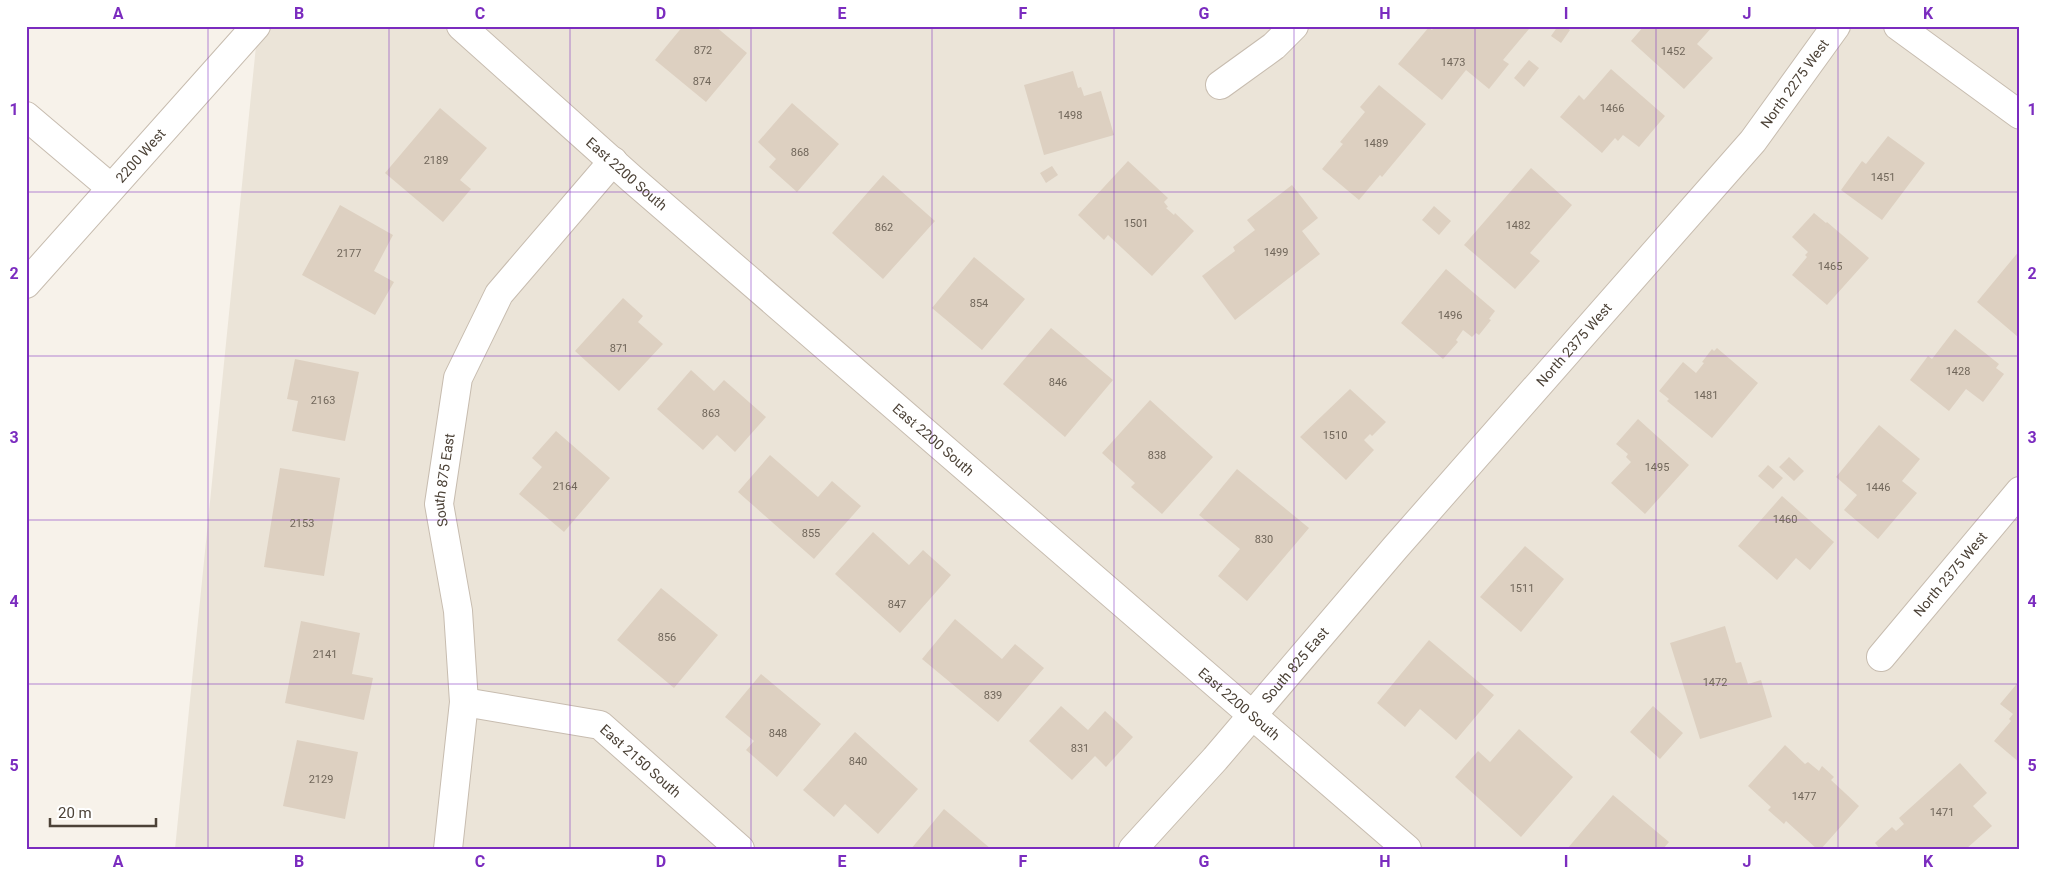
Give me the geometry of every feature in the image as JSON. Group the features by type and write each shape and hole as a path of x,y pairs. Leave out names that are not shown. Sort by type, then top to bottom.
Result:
{"street":[{"name":"2200 West","path":"26,284 256,26"},
{"name":"East 2200 South","path":"461,26 613,161 1407,849"},
{"path":"1220,85 1274,46 1294,26"},
{"name":"North 2275 West","path":"1753,141 1836,26"},
{"path":"1898,26 2020,115"},
{"path":"26,116 111,188"},
{"name":"North 2375 West","path":"1395,548 1753,141"},
{"name":"South 875 East","path":"448,849 464,702 458,611 440,504 458,378 499,294 613,161"},
{"name":"North 2375 West","path":"1881,657 2020,491"},
{"name":"South 825 East","path":"1132,849 1215,760 1395,548"},
{"name":"East 2150 South","path":"464,702 600,725 740,849"}],"shaded area":[{"path":"258,26 2020,26 2020,849 175,849"}],"building":[{"path":"683,26 715,26 747,53 706,102 655,60"},
{"path":"1435,26 1525,26 1529,29 1503,60 1509,64 1489,89 1466,70 1442,100 1398,64 1429,27 1432,30"},
{"path":"1558,26 1564,26 1570,30 1561,43 1551,36"},
{"path":"1644,26 1713,26 1697,44 1713,58 1684,89 1631,41"},
{"path":"1529,60 1539,68 1524,87 1514,78"},
{"path":"1611,69 1665,116 1639,147 1623,135 1618,141 1615,138 1602,153 1560,117 1579,95 1584,100"},
{"path":"1073,71 1078,88 1081,87 1084,96 1101,91 1114,135 1044,155 1024,85"},
{"path":"1379,85 1426,124 1382,177 1380,175 1359,200 1322,169 1343,144 1340,142 1365,112 1360,107"},
{"path":"792,103 839,144 797,192 769,167 776,159 758,142"},
{"path":"440,108 487,148 460,180 471,189 443,222 385,173"},
{"path":"1888,136 1925,163 1882,220 1841,190 1862,161 1866,164"},
{"path":"1128,161 1168,198 1164,202 1168,207 1166,208 1174,215 1175,213 1194,231 1152,276 1108,235 1104,240 1078,215"},
{"path":"1052,166 1058,175 1046,183 1040,173"},
{"path":"1531,168 1572,205 1530,253 1540,261 1515,289 1464,245"},
{"path":"883,175 935,221 883,279 832,233"},
{"path":"1292,185 1318,218 1302,231 1320,254 1235,320 1202,276 1235,251 1233,247 1255,230 1247,220"},
{"path":"340,205 393,235 374,271 394,282 375,315 302,275"},
{"path":"1434,206 1451,221 1439,235 1422,220"},
{"path":"1814,213 1869,258 1827,305 1792,275 1807,257 1805,255 1808,252 1792,237"},
{"path":"2020,250 2020,335 2018,337 1977,302"},
{"path":"974,257 1025,299 982,350 932,308"},
{"path":"1446,269 1495,311 1489,319 1491,320 1479,335 1476,333 1472,337 1463,330 1456,340 1458,342 1443,359 1401,323"},
{"path":"623,298 643,316 638,322 663,344 619,391 575,351"},
{"path":"1051,328 1113,380 1065,437 1003,384"},
{"path":"1955,329 1999,364 1996,368 2004,374 1983,402 1966,389 1949,411 1910,380 1928,356 1932,359"},
{"path":"1717,348 1758,383 1712,438 1667,401 1669,399 1659,391 1683,362 1696,373 1712,349 1714,351"},
{"path":"295,359 359,372 345,441 292,431 298,401 287,399"},
{"path":"691,370 714,391 724,380 766,417 735,452 717,435 703,450 657,409"},
{"path":"1350,389 1386,422 1372,436 1370,434 1364,440 1374,450 1346,480 1300,437"},
{"path":"1150,400 1213,457 1162,514 1131,487 1135,483 1102,453"},
{"path":"1638,419 1689,465 1645,514 1611,483 1631,462 1626,457 1628,454 1616,444"},
{"path":"1879,425 1920,459 1902,481 1917,493 1878,539 1844,510 1857,495 1836,477"},
{"path":"556,431 610,478 564,532 519,494 542,467 532,458"},
{"path":"770,455 818,497 832,481 861,506 814,559 738,492"},
{"path":"1789,457 1804,471 1794,481 1779,467"},
{"path":"1768,465 1783,478 1773,489 1758,476"},
{"path":"280,468 340,478 324,576 264,567"},
{"path":"1237,469 1309,528 1247,601 1218,576 1240,549 1199,515"},
{"path":"1782,496 1834,542 1810,570 1796,558 1777,580 1738,546"},
{"path":"873,532 909,565 923,550 951,575 900,633 835,574"},
{"path":"1525,546 1564,579 1521,632 1480,597"},
{"path":"661,588 718,635 674,688 617,640"},
{"path":"955,619 1002,659 1015,644 1044,668 998,722 922,659"},
{"path":"301,621 360,633 352,674 373,678 364,720 285,703"},
{"path":"1725,626 1736,663 1741,662 1748,684 1761,680 1772,717 1700,739 1670,643"},
{"path":"1429,640 1494,695 1456,740 1420,709 1405,727 1377,703"},
{"path":"761,674 821,724 777,777 746,750 754,741 725,717"},
{"path":"2020,680 2020,763 1994,741 2011,721 2009,719 2013,714 2000,704"},
{"path":"1061,706 1088,730 1105,711 1133,737 1106,767 1095,756 1072,780 1029,741"},
{"path":"1653,706 1683,733 1660,759 1630,732"},
{"path":"1519,729 1573,777 1521,837 1455,777 1478,751 1490,762"},
{"path":"855,732 918,789 878,834 845,804 834,817 803,790"},
{"path":"297,740 358,752 345,819 283,806"},
{"path":"1785,745 1805,764 1808,762 1819,771 1822,766 1834,777 1831,780 1859,806 1821,849 1817,849 1786,821 1784,824 1768,810 1771,807 1748,786"},
{"path":"1960,763 1987,793 1973,806 1992,826 1966,849 1880,849 1875,843 1892,827 1896,831 1904,824 1899,818"},
{"path":"1613,795 1669,842 1663,849 1567,849"},
{"path":"944,809 991,849 911,849"}]}
